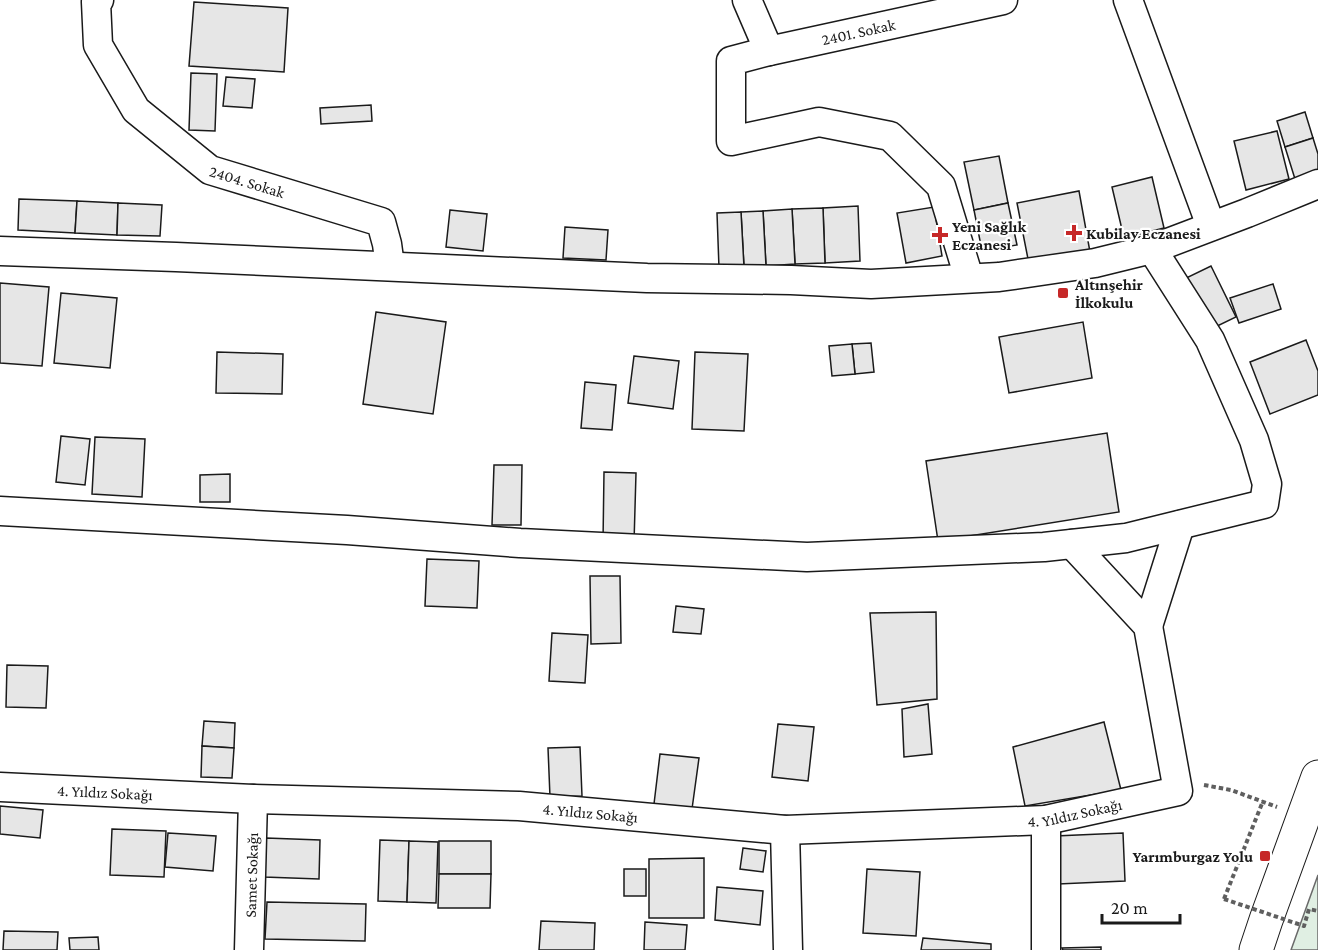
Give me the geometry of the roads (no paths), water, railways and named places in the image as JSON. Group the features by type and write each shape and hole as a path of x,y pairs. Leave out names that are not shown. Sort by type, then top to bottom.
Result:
{"main road":[{"path":"1256,950 1318,777"}],"street":[{"name":"2404. Sokak","path":"99,0 96,2 98,45 136,110 210,170 381,222 390,266"},
{"path":"747,0 769,51"},
{"name":"2401. Sokak","path":"969,278 941,186 890,136 819,122 731,141 731,61 1003,0"},
{"path":"1128,0 1211,226"},
{"path":"0,251 647,278 791,280 871,284 999,277 1095,263 1152,249 1318,184"},
{"path":"0,512 347,530 520,543 807,557 1044,548 1126,538 1264,504 1267,484 1254,440 1210,340 1152,249"},
{"path":"1072,544 1148,626 1180,525"},
{"name":"4. Yıldız Sokağı","path":"0,787 253,799 519,806 785,830 1046,820 1178,791 1148,626"},
{"name":"Samet Sokağı","path":"249,950 253,799"},
{"path":"1046,820 1046,950"},
{"path":"785,830 788,950"}],"place":[{"name":"Kubilay Eczanesi","path":"1074,233"},
{"name":"Yeni Sağlık Eczanesi","path":"940,235"},
{"name":"Altınşehir İlkokulu","path":"1063,293"},
{"name":"Yarımburgaz Yolu","path":"1265,856"}]}
